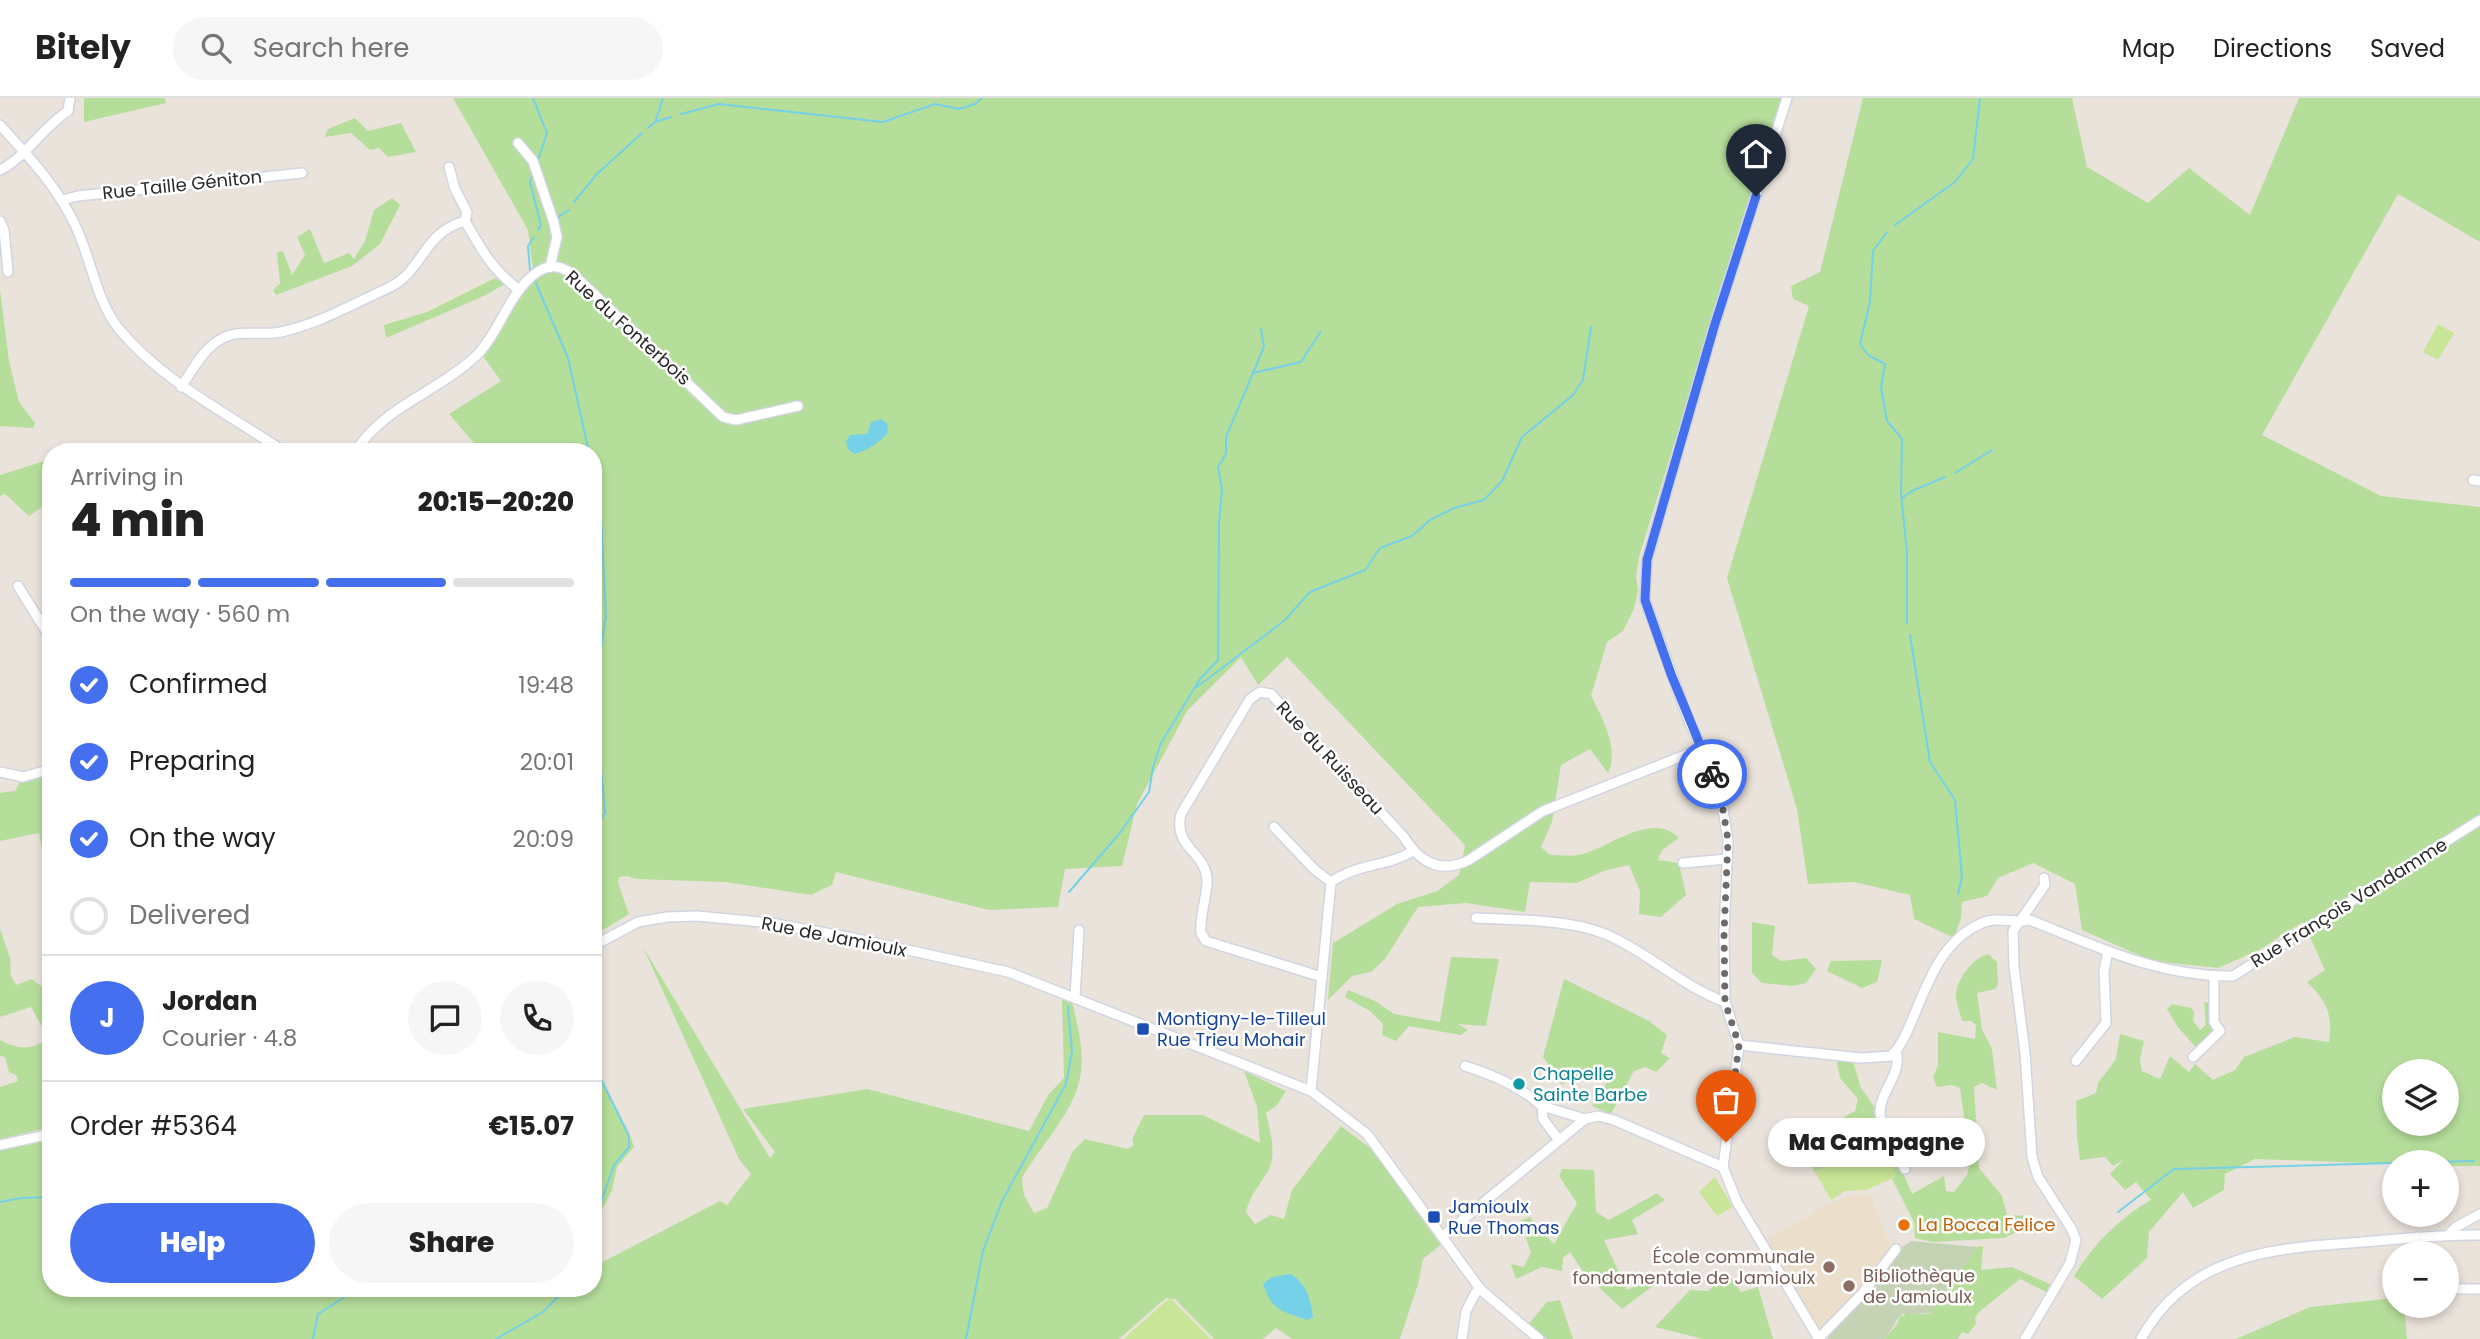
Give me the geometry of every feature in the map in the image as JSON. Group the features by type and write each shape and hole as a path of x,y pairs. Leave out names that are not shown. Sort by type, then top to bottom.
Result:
{"street":[{"path":"0,170 17,160 23,150 53,121 68,111 69,98"},
{"path":"1787,98 1714,327 1647,560 1645,600 1690,724 1703,748 1722,804 1728,840 1725,1002 1739,1045 1723,1167 1737,1202 1819,1339 1862,1294 1896,1250"},
{"path":"0,125 42,171 62,200 78,230 91,276 118,327 157,369 271,443"},
{"path":"518,143 533,161 554,223 557,237 550,267"},
{"path":"449,167 455,189 467,212 465,221 494,270 519,290"},
{"name":"Rue Taille Géniton","path":"62,200 78,196 302,173"},
{"path":"0,221 4,230 8,272"},
{"path":"181,387 207,348 224,337 280,333 310,323 398,283 412,271 433,239 452,225 465,221"},
{"name":"Rue du Fonterbois","path":"364,443 382,424 473,359 487,343 519,290 533,275 550,267 559,267 574,275 726,419 744,419 798,406"},
{"path":"18,586 42,625"},
{"name":"Rue du Ruisseau","path":"1322,977 1206,941 1200,933 1207,877 1200,862 1180,836 1178,825 1181,814 1250,699 1260,692 1271,694 1404,837 1413,851"},
{"path":"1331,882 1347,871 1402,858 1413,851 1437,867 1457,866 1543,811 1703,748"},
{"path":"0,772 23,777 42,772"},
{"name":"Rue François Vandamme","path":"1905,1169 1880,1117 1881,1100 1897,1067 1896,1051 1946,951 1982,923 1992,919 2021,922 2030,920 2129,960 2199,977 2233,976 2480,820"},
{"path":"1274,827 1315,870 1331,882"},
{"path":"1683,863 1727,859"},
{"path":"2025,1339 2070,1263 2076,1240 2071,1227 2038,1177 2032,1157 2025,1053 2014,967 2013,931 2045,885 2045,877"},
{"path":"1311,1091 1331,882"},
{"name":"Rue de Jamioulx","path":"602,941 638,922 697,916 771,923 1008,972 1311,1091 1367,1134 1482,1290 1539,1339"},
{"path":"1476,918 1591,928 1650,957 1704,994 1725,1002"},
{"path":"1075,997 1079,930"},
{"path":"2076,1061 2106,1023 2104,971 2108,951"},
{"path":"2193,1057 2220,1031 2214,1022 2214,976"},
{"path":"1739,1045 1861,1058 1891,1056 1896,1051"},
{"path":"1465,1066 1495,1076 1529,1095 1542,1106 1585,1119"},
{"path":"1542,1106 1543,1119 1559,1140"},
{"path":"1443,1236 1585,1119 1598,1116 1614,1120 1723,1167"},
{"path":"0,1144 42,1136"},
{"path":"2449,1234 2480,1214"},
{"path":"2141,1339 2153,1316 2181,1288 2219,1266 2249,1255 2319,1245 2449,1234 2480,1235"},
{"path":"2416,1241 2417,1237"},
{"path":"2459,1289 2480,1289"},
{"path":"1462,1339 1466,1311 1476,1292 1482,1290"}],"shaded area":[{"name":"École communale fondamentale de Jamioulx","path":"1870,1193 1892,1250 1819,1333 1765,1241 1828,1204 1846,1197"}],"green space":[{"path":"84,98 165,98 166,103 84,122"},
{"path":"453,98 1781,98 1639,557 1636,576 1638,591 1634,609 1623,631 1607,642 1591,696 1611,744 1611,764 1608,773 1590,749 1561,765 1552,822 1541,847 1550,855 1579,855 1645,829 1669,831 1679,838 1662,850 1658,860 1679,863 1686,895 1661,917 1639,914 1640,891 1629,865 1604,871 1577,883 1530,882 1525,912 1466,903 1418,907 1385,959 1371,972 1352,976 1328,1000 1333,943 1397,904 1437,891 1459,875 1465,845 1287,657 1258,685 1241,657 1187,711 1137,804 1122,866 1065,869 1058,907 989,910 836,872 832,885 811,895 725,882 636,879 627,876 619,877 618,882 629,914 602,930 602,443 474,443 449,414 501,381 482,355 506,314 534,278 528,230"},
{"path":"1863,98 2072,98 2087,167 2148,203 2189,168 2250,215 2299,98 2480,98 2480,242 2398,194 2262,435 2381,496 2480,507 2480,1166 2459,1166 2459,1150 2382,1150 2382,1164 2255,1159 2225,1174 2224,1190 2193,1208 2183,1192 2149,1232 2147,1258 2102,1299 2074,1276 2108,1233 2128,1215 2151,1200 2136,1182 2125,1190 2110,1174 2123,1160 2113,1166 2105,1157 2080,1160 2076,1101 2096,1093 2098,1083 2116,1059 2120,1034 2144,1041 2140,1060 2142,1071 2160,1079 2170,1056 2189,1072 2195,1064 2213,1080 2235,1070 2244,1057 2295,1037 2329,1042 2330,1023 2327,1008 2307,982 2325,970 2303,922 2259,950 2218,968 2152,961 2082,930 2075,884 2033,863 1998,878 1987,896 1962,902 1961,918 1954,938 1914,919 1910,895 1854,882 1808,884 1797,809 1727,578 1809,306 1793,299 1791,286 1820,272"},
{"path":"355,118 368,131 401,123 416,152 388,157 379,148 370,150 351,133 325,137 328,129"},
{"path":"392,198 400,205 380,244 352,266 276,295 273,290 280,284 277,252 283,251 292,275 305,255 297,237 310,229 324,263 349,253 354,259 365,241 374,210"},
{"path":"495,278 505,284 484,296 386,338 384,325 427,312"},
{"path":"0,289 9,361 19,402 35,423 33,428 0,426"},
{"path":"2438,324 2454,333 2438,360 2423,352"},
{"path":"42,462 42,507 29,516 5,494 0,496 0,475"},
{"path":"42,774 42,850 39,833 0,841 0,793 15,791 21,780"},
{"path":"1752,922 1775,926 1772,955 1781,961 1806,958 1816,969 1806,983 1792,986 1762,983 1752,973"},
{"path":"0,929 10,958 11,976 16,985 32,979 41,986 42,984 42,1027 31,1007 0,1017"},
{"path":"643,947 770,1158 775,1152 743,1109 867,1089 1029,1131 1048,1095 1064,1078 1062,998 1072,1002 1082,1057 1080,1078 1066,1112 1022,1178 1024,1195 1034,1213 1047,1208 1073,1151 1085,1139 1128,1149 1134,1145 1132,1139 1144,1115 1203,1115 1260,1143 1257,1107 1244,1071 1286,1091 1277,1105 1266,1113 1272,1159 1246,1212 1255,1224 1271,1215 1284,1219 1292,1190 1341,1126 1374,1151 1443,1243 1423,1259 1418,1284 1400,1339 1292,1339 1276,1328 1263,1339 1214,1339 1175,1299 1166,1298 1119,1339 0,1339 0,1149 42,1141 42,1297 602,1297 602,1262 720,1201 727,1205 751,1174 739,1159"},
{"path":"1988,954 1997,962 1998,984 1995,989 1977,993 1982,1029 1992,1049 1997,1090 1982,1083 1974,1087 1979,1168 2002,1196 2007,1215 2031,1216 2031,1225 2004,1238 1933,1242 1915,1238 1914,1222 1892,1179 1896,1177 1882,1138 1815,1172 1797,1143 1855,1111 1858,1099 1840,1078 1836,1058 1853,1061 1861,1088 1876,1109 1912,1194 1944,1176 1946,1191 1954,1192 1967,1175 1969,1167 1934,1150 1929,1138 1942,1135 1968,1158 1974,1154 1966,1130 1960,1088 1951,1085 1937,1087 1933,1077 1938,1065 1938,1032 1975,1039 1976,1025 1971,1021 1962,1021 1956,992 1968,969"},
{"path":"1451,957 1499,959 1486,1026 1458,1024 1468,1030 1461,1035 1409,1026 1396,1041 1382,1035 1383,1024 1370,1011 1345,997 1348,990 1375,1001 1394,1014 1440,1022"},
{"path":"1882,960 1877,982 1862,988 1827,971 1831,961"},
{"path":"1564,979 1649,1021 1667,1035 1661,1053 1670,1058 1656,1072 1645,1067 1634,1071 1611,1114 1592,1106 1614,1072 1587,1070 1562,1085 1543,1057"},
{"path":"2204,1002 2213,1003 2214,1035 2198,1050 2177,1026 2167,1009 2172,1004 2191,1008 2194,1012 2193,1021 2200,1030 2206,1025"},
{"path":"0,1040 13,1046 42,1042 42,1129 0,1139 0,1087 18,1081 16,1075 9,1072 5,1057 0,1056"},
{"path":"602,1080 634,1147 617,1167 612,1190 602,1210"},
{"path":"1882,1138 1896,1177 1866,1190 1845,1191 1831,1200 1815,1172"},
{"path":"1562,1169 1594,1170 1596,1212 1609,1220 1657,1193 1665,1200 1632,1220 1638,1234 1604,1240 1627,1290 1669,1274 1622,1309 1584,1273 1570,1252 1563,1258 1562,1271 1542,1267 1516,1279 1511,1264 1524,1267 1531,1252 1520,1221 1530,1217 1554,1244 1577,1203 1559,1176"},
{"path":"1715,1177 1733,1207 1717,1216 1699,1192"},
{"path":"1911,1241 1977,1247 1930,1313 1901,1314 1885,1339 1829,1339 1825,1336 1865,1296 1872,1295 1877,1287 1873,1283 1898,1250"},
{"path":"1983,1246 1981,1270 2012,1267 2052,1285 2046,1292 2020,1279 1979,1312 1975,1318 1976,1324 1968,1334 1962,1332 1958,1339 1885,1339 1901,1314 1904,1317 1905,1313 1932,1314 1930,1313 1977,1247"},
{"path":"1728,1273 1741,1292 1758,1287 1773,1339 1703,1339 1655,1327 1690,1290 1708,1291"},
{"path":"1170,1298 1211,1339 1124,1339 1130,1333"},
{"path":"2382,1299 2382,1318 2405,1318 2407,1339 2236,1339 2310,1307"},
{"path":"1560,1300 1573,1339 1547,1339 1528,1325 1547,1302"}],"water":[{"path":"881,419 888,424 884,437 859,453 854,454 848,449 846,442 850,435 867,434 871,422"},
{"path":"1290,1274 1304,1287 1309,1298 1313,1317 1307,1320 1279,1309 1266,1293 1263,1284 1272,1277"}],"waterway":[{"path":"533,98 547,133 538,160"},
{"path":"656,120 663,98"},
{"path":"681,114 719,104 883,122 935,104 959,109 975,104 982,98"},
{"path":"1895,225 1955,182 1973,159 1980,98"},
{"path":"648,128 655,122 671,117"},
{"path":"574,202 597,174 642,133"},
{"path":"532,176 530,182 541,225 538,230"},
{"path":"558,217 569,210"},
{"path":"1887,232 1873,251 1870,302 1860,344 1868,355 1885,364 1881,388 1887,421 1902,439 1901,494 1907,551 1907,623"},
{"path":"530,270 528,246 534,237"},
{"path":"535,281 568,358 587,443"},
{"path":"1197,687 1285,620 1310,592 1365,570 1380,548 1412,536 1430,520 1454,508 1484,500 1502,481 1522,437 1573,395 1583,380 1591,327"},
{"path":"1069,892 1119,834 1149,792 1161,743 1200,679 1218,660 1219,522 1222,490 1218,467 1226,454 1226,437 1264,347 1261,329"},
{"path":"1253,373 1301,362 1321,331"},
{"path":"1955,473 1992,450"},
{"path":"1902,498 1945,477"},
{"path":"602,536 606,616 602,642"},
{"path":"1910,635 1930,762 1955,800 1962,877 1958,894"},
{"path":"602,779 605,813 602,818"},
{"path":"966,1339 983,1251 1002,1201 1066,1084 1072,1051 1068,1006"},
{"path":"602,1081 629,1136 629,1147 614,1165 602,1199"},
{"path":"2459,1161 2474,1161"},
{"path":"2118,1212 2174,1169 2382,1163"},
{"path":"0,1202 42,1197"},
{"path":"313,1339 318,1314 345,1297"},
{"path":"496,1339 543,1312 558,1297"}],"way so far":[{"path":"1712,774 1722,804 1728,840 1724,933 1725,1002 1739,1045 1726,1142"}],"place":[{"name":"Montigny-le-Tilleul Rue Trieu Mohair","path":"1143,1029"},
{"name":"Chapelle Sainte Barbe","path":"1519,1084"},
{"name":"Ma Campagne","path":"1726,1142"},
{"name":"Jamioulx Rue Thomas","path":"1434,1217"},
{"name":"La Bocca Felice","path":"1904,1225"},
{"name":"École communale fondamentale de Jamioulx","path":"1829,1267"},
{"name":"Bibliothèque de Jamioulx","path":"1849,1286"}],"route":[{"path":"1712,774 1661,649 1645,600 1647,560 1714,327 1756,196"}]}
